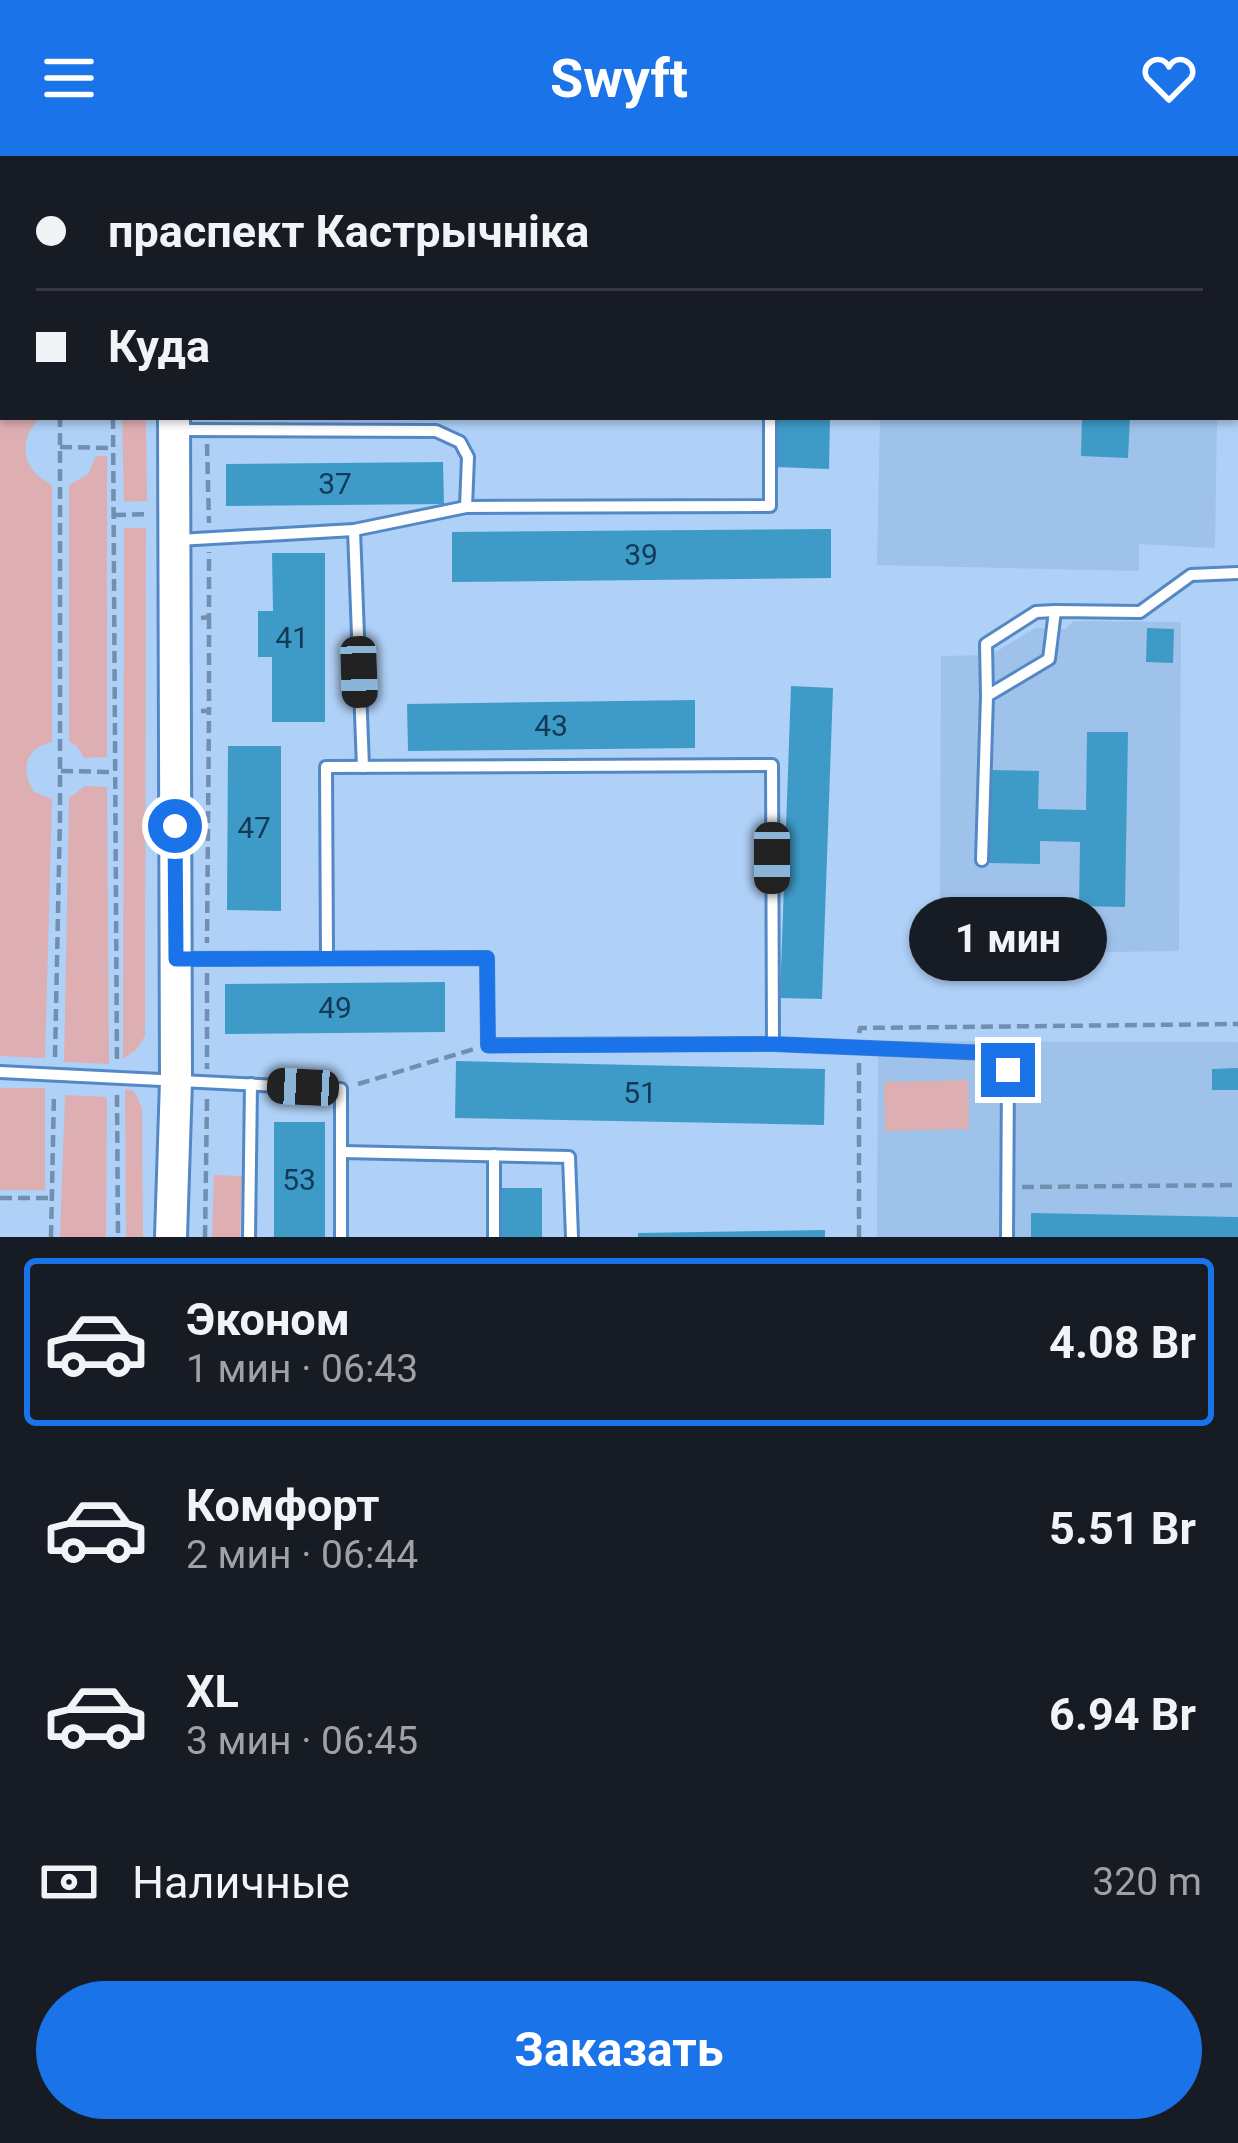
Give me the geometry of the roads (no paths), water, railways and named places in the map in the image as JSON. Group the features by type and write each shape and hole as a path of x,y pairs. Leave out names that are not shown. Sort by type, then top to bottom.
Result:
{"main road":[{"path":"171,1237 176,1081 174,423"}],"lane":[{"path":"175,541 354,530 466,507 770,506 770,420"},
{"path":"174,423 306,423 436,431 460,442 468,457 466,507"},
{"path":"354,530 363,767"},
{"path":"982,860 986,644 1036,612 1140,612 1191,574 1238,574"},
{"path":"987,696 1049,659 1055,611"},
{"path":"327,958 326,767 772,765 773,1044"},
{"path":"176,959 487,958 488,1046 773,1044 989,1053 1008,1070 1007,1237"},
{"path":"0,1072 341,1089 341,1237"},
{"path":"249,1237 251,1084"},
{"path":"342,1152 569,1157 572,1237"},
{"path":"494,1155 494,1237"}]}
